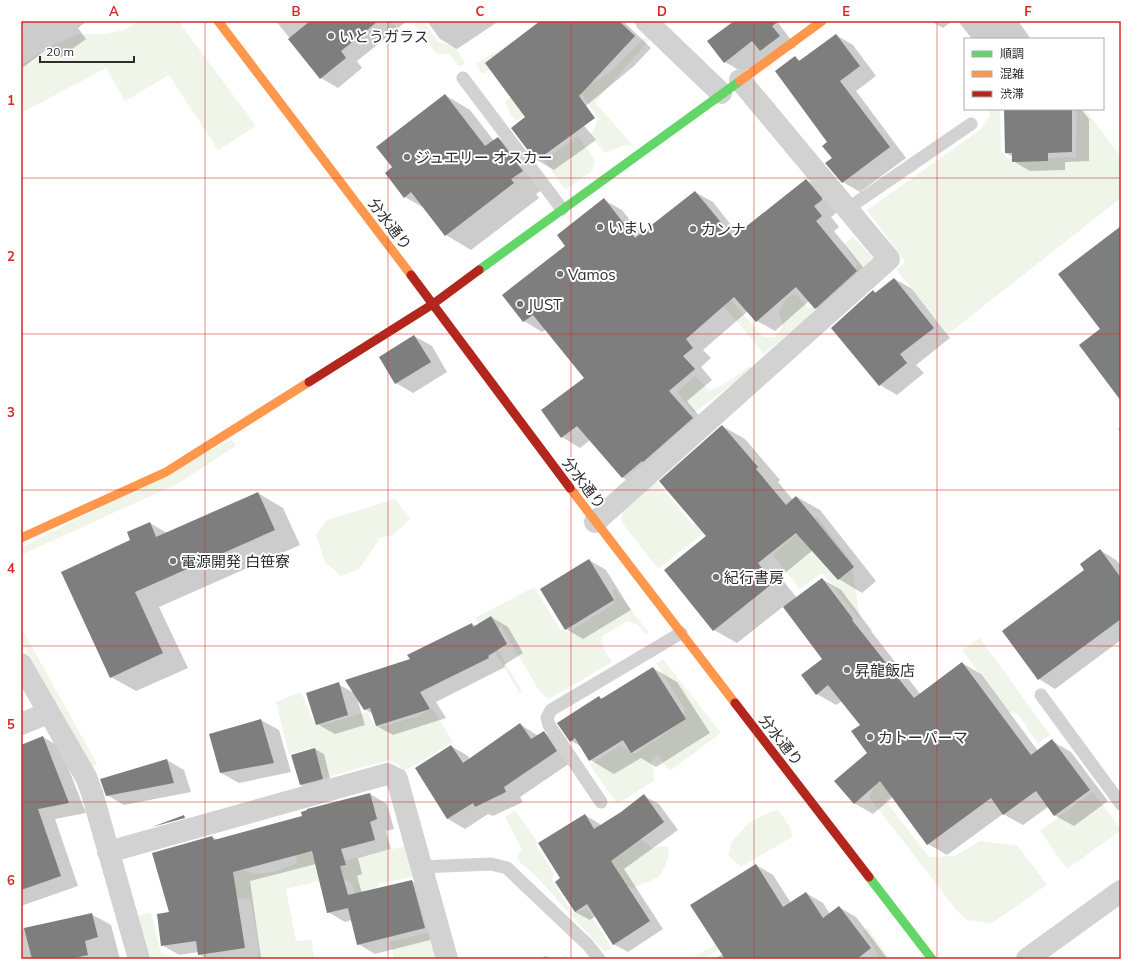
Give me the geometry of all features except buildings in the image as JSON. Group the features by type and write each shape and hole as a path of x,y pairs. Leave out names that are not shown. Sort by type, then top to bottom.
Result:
{"street":[{"name":"分水通り","path":"218,21 433,304 595,522 932,959"},
{"path":"646,21 721,93"},
{"path":"21,538 166,472 433,304 822,21"},
{"path":"595,522 889,259 740,80"},
{"path":"21,664 86,777 92,793 139,959"},
{"path":"21,724 48,713"},
{"path":"108,852 387,774 397,779 447,959"},
{"path":"1027,959 1121,891"}],"lane":[{"path":"463,78 562,209"},
{"path":"847,209 971,124"},
{"path":"601,802 549,725 547,718 551,710 681,633"},
{"path":"1041,695 1121,804"},
{"path":"421,867 491,864 507,868 588,945 599,959"}],"shaded area":[{"path":"139,21 178,21 256,126 218,150 169,75 125,101 106,68 21,113 21,65 55,44 79,34 105,34 124,30"},
{"path":"386,21 391,21 399,30 389,37 389,26"},
{"path":"414,21 427,21 426,25 438,42 455,46 465,63 460,67 449,54 437,54 414,24"},
{"path":"539,32 587,86 608,74 644,38 650,39 595,102 633,146 625,145 605,153 590,134 595,128 598,118 574,83 564,85 517,121 511,116 505,101 544,76 493,71 488,71 482,74 476,64 515,40"},
{"path":"989,110 1000,110 1001,151 1008,159 1076,157 1077,110 1086,110 1121,157 1121,198 948,334 897,270 905,262 867,210 980,130 990,116"},
{"path":"578,136 595,160 593,170 565,190 544,160"},
{"path":"853,237 876,261 764,354 720,302 711,277 763,337 775,337 783,327 779,313 787,299 796,294 809,309 853,272 857,264 844,244"},
{"path":"750,366 752,369 694,413 677,392 695,376 710,391 725,384"},
{"path":"232,439 236,446 177,484 21,555 21,548"},
{"path":"656,481 693,525 740,487 748,498 658,569 621,521 623,511"},
{"path":"395,499 410,519 393,535 380,538 359,569 341,576 325,562 316,535 327,520"},
{"path":"817,517 851,561 860,619 822,573 800,589 773,555"},
{"path":"534,587 560,629 569,632 614,604 614,588 649,633 645,634 637,624 627,621 601,637 604,649 612,662 549,699 540,692 501,626 489,635 522,691 520,694 475,618"},
{"path":"21,627 97,764 92,766 21,641"},
{"path":"980,638 1050,735 1038,744 1018,714 1008,712 962,650"},
{"path":"663,659 721,733 670,771 662,762 659,755 651,761 654,781 617,804 590,765 621,745 635,754 683,721 685,709 656,663"},
{"path":"301,692 313,721 320,726 367,712 373,723 381,727 416,718 432,708 453,742 403,772 399,765 389,760 324,778 315,748 289,754 276,702"},
{"path":"972,732 885,800 929,857 955,856 980,841 1018,846 1047,885 992,923 967,920 958,912 869,797 876,784 869,763"},
{"path":"1093,792 1121,830 1067,869 1040,831"},
{"path":"778,809 791,829 792,837 741,867 728,855 731,843 747,825 759,817"},
{"path":"515,810 536,840 537,847 554,873 552,880 572,913 587,909 612,948 605,952 539,879 517,858 522,849 505,817"},
{"path":"601,825 614,845 633,833 652,848 668,846 668,858 659,877 633,888 579,869 607,850 594,828"},
{"path":"303,833 313,857 348,860 405,846 413,877 380,883 374,892 356,896 351,882 336,877 286,889 296,941 312,940 314,959 258,959 259,949 250,898 191,903 237,858 242,870 256,874 263,874 297,863 293,835"},
{"path":"151,912 161,953 179,959 151,959 138,916"},
{"path":"867,927 890,959 879,959 875,949 863,932"},
{"path":"739,930 744,935 704,959 691,959"},
{"path":"431,932 437,952 433,959 394,959 390,942"}],"traffic: fast":[{"path":"479,270 740,81"},
{"path":"869,877 932,959"}],"traffic: slow":[{"path":"218,21 411,275"},
{"path":"740,81 822,21"},
{"path":"21,538 166,472 309,382"},
{"path":"570,488 735,703"}],"traffic: jam":[{"path":"309,382 433,304 479,270"},
{"path":"411,275 570,488"},
{"path":"735,703 869,877"}],"place":[{"name":"いとうガラス","path":"331,36"},
{"name":"ジュエリー オスカー","path":"407,157"},
{"name":"いまい","path":"600,227"},
{"name":"カンナ","path":"693,229"},
{"name":"Vamos","path":"560,274"},
{"name":"JUST","path":"520,304"},
{"name":"電源開発 白笹寮","path":"173,561"},
{"name":"紀行書房","path":"716,577"},
{"name":"昇龍飯店","path":"847,670"},
{"name":"カトーパーマ","path":"870,737"}]}
